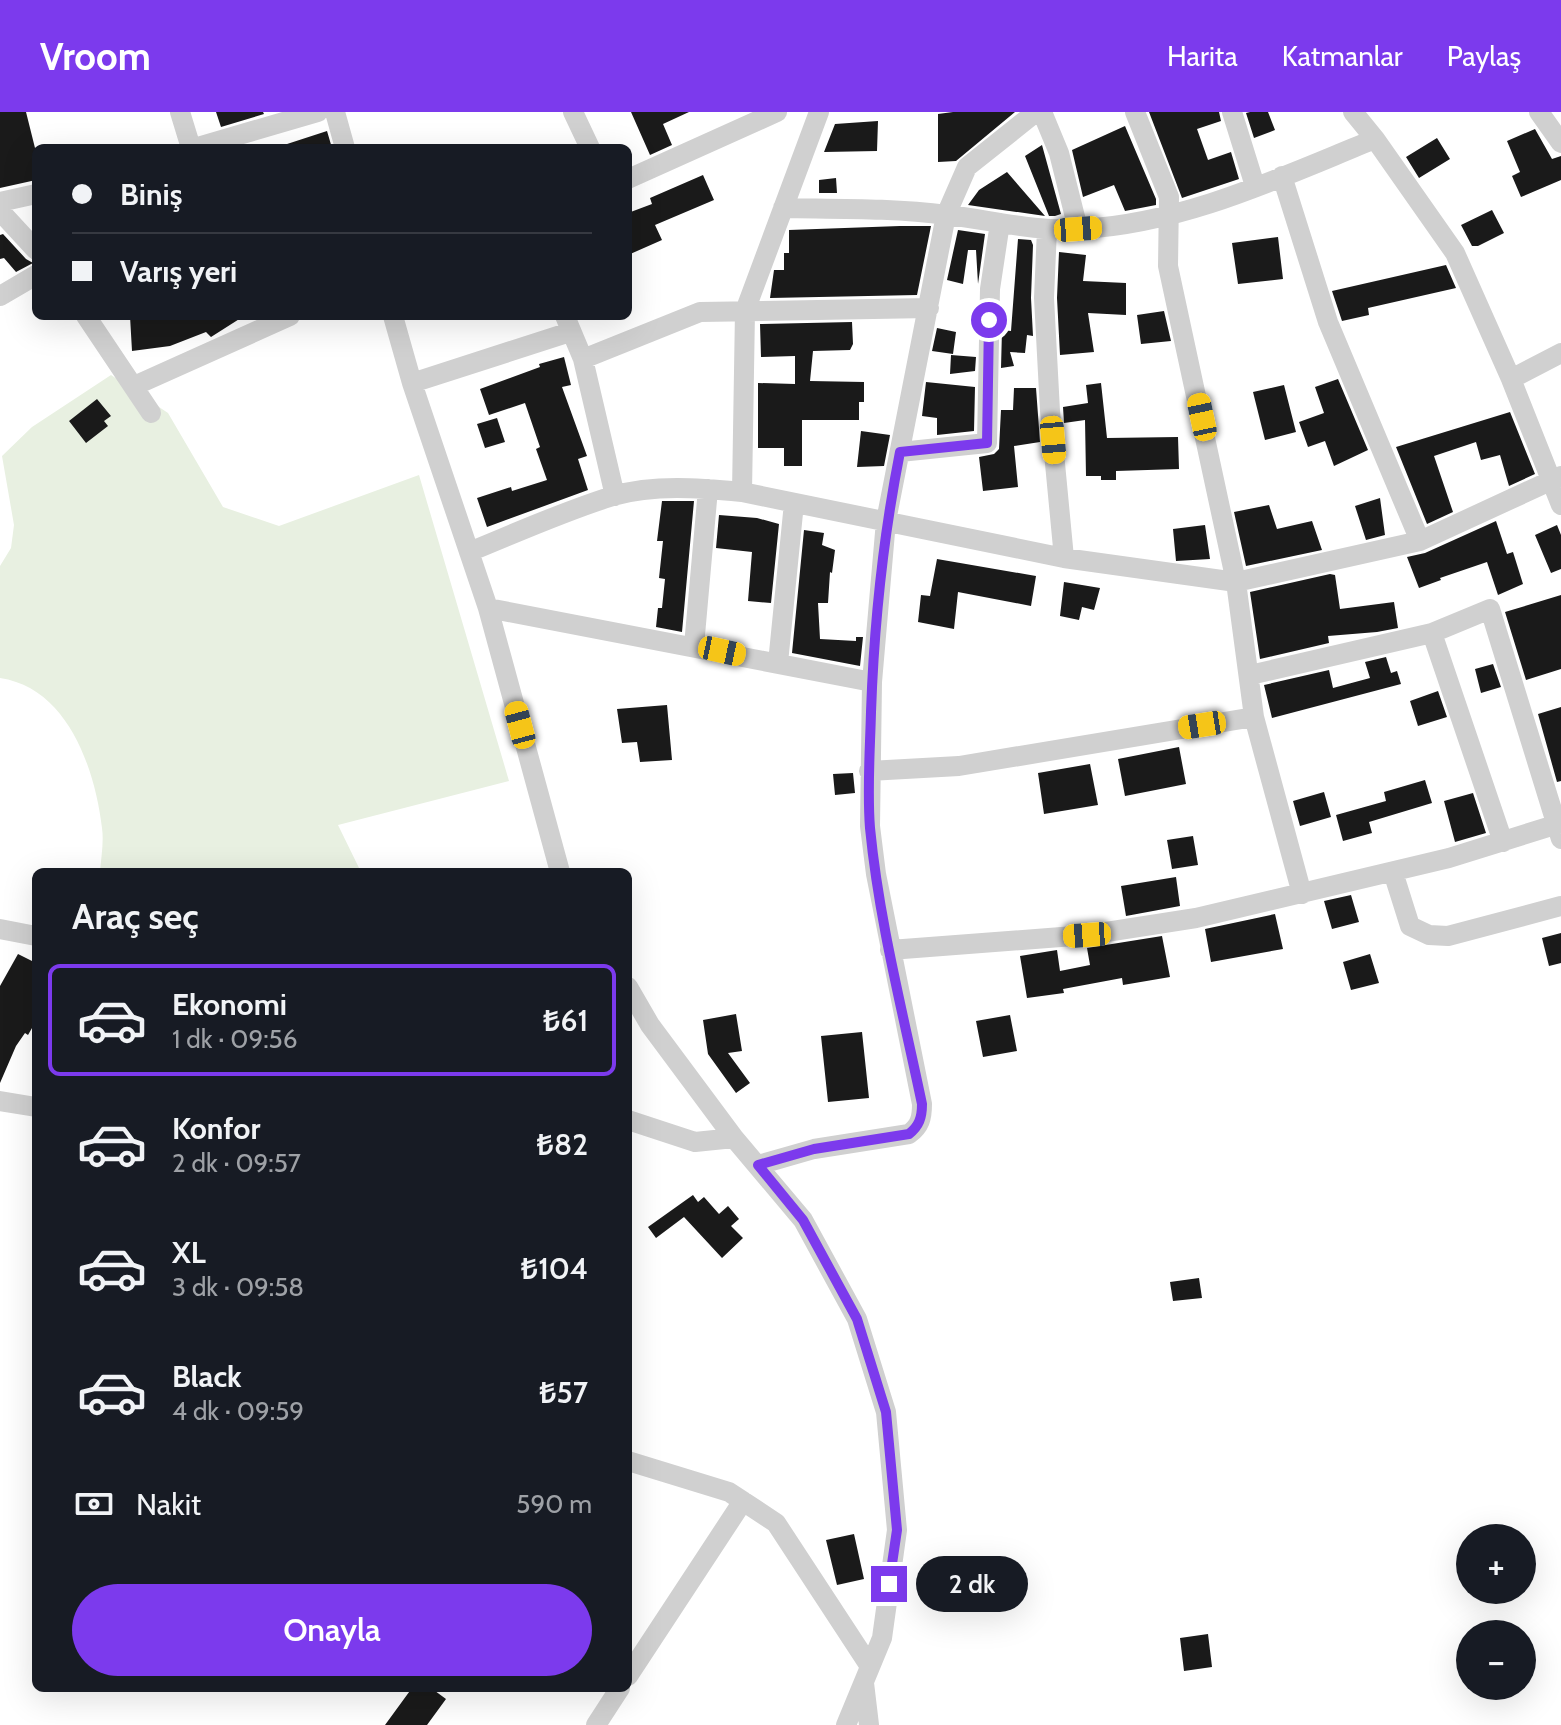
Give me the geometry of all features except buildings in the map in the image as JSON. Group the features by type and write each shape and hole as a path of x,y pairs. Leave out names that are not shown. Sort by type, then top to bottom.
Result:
{"street":[{"path":"180,112 191,144"},
{"path":"206,144 318,112"},
{"path":"335,112 344,144"},
{"path":"573,112 588,144"},
{"path":"632,177 777,112"},
{"path":"742,492 745,311 819,112"},
{"path":"758,1165 814,1149 909,1134 917,1128 922,1116 871,838 869,771 872,682 886,521 946,215 967,167 1039,112 1059,153 1078,229"},
{"path":"1135,112 1169,197 1168,266 1236,582 1254,717 1302,894"},
{"path":"1232,112 1255,186"},
{"path":"1353,112 1455,253 1556,478 1561,505"},
{"path":"1539,112 1561,143"},
{"path":"783,208 886,210 1047,229 1114,227 1167,216 1255,186 1375,139"},
{"path":"1282,176 1328,322 1420,541"},
{"path":"0,202 32,195"},
{"path":"0,211 32,246"},
{"path":"900,452 987,443 990,289 1000,223"},
{"path":"1047,229 1044,298 1050,411 1064,558"},
{"path":"0,296 32,277"},
{"path":"583,359 700,312 929,308"},
{"path":"89,320 151,413"},
{"path":"134,386 281,320"},
{"path":"394,320 412,383 488,608 559,868"},
{"path":"412,383 568,324 583,359 615,496"},
{"path":"1511,379 1561,353"},
{"path":"469,552 615,496 664,488 708,489 742,492 1064,558 1236,582 1420,541 1556,478"},
{"path":"694,646 708,489"},
{"path":"778,663 794,503"},
{"path":"488,608 872,682"},
{"path":"890,950 1087,935 1196,918 1560,829 1490,609 1432,633 1250,675"},
{"path":"1432,633 1503,842"},
{"path":"869,771 959,766 1254,717"},
{"path":"1393,872 1410,926 1429,935 1448,936 1561,906"},
{"path":"0,929 32,935"},
{"path":"632,994 650,1025 734,1138 803,1220 857,1319 886,1412 897,1530 882,1638 846,1725"},
{"path":"0,1101 32,1106"},
{"path":"632,1121 695,1142 734,1138"},
{"path":"632,1462 729,1492 776,1523 866,1672 869,1725"},
{"path":"632,1670 743,1501"},
{"path":"596,1725 617,1692"}],"green space":[{"path":"111,375 168,413 223,507 279,526 419,475 509,781 338,825 359,868 100,868 103,839 98,805 85,757 74,735 44,697 24,685 0,678 0,566 11,548 14,525 2,456 32,427"}],"route":[{"path":"889,1584 897,1530 886,1412 857,1319 803,1220 758,1165 814,1149 909,1134 917,1128 922,1116 876,874 870,826 874,655 886,521 900,452 987,443 989,320"}]}
